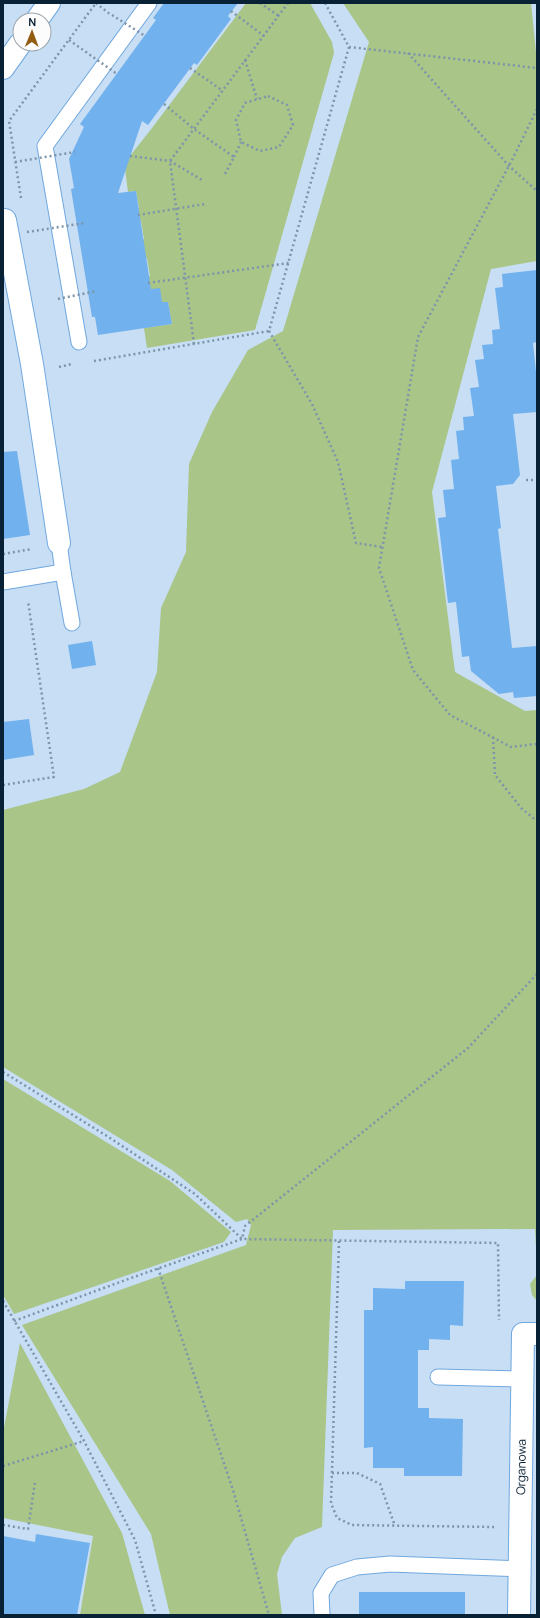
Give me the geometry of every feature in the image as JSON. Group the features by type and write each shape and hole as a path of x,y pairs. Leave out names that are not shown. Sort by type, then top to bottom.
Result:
{"street":[{"path":"3,68 14,52"},
{"path":"4,213 32,364 59,543"},
{"name":"Organowa","path":"519,1615 523,1334 537,1334"}],"lane":[{"path":"79,342 45,146 149,3"},
{"path":"59,543 72,623"},
{"path":"3,582 63,572"},
{"path":"438,1377 522,1379"},
{"path":"322,1615 321,1593 332,1575 357,1567 390,1564 520,1569"}],"path":[{"path":"96,3 144,36"},
{"path":"260,3 279,16"},
{"path":"194,344 170,161 288,3"},
{"path":"325,3 349,47 269,331 312,404 338,462 356,543 382,547"},
{"path":"231,11 264,36"},
{"path":"69,40 117,74"},
{"path":"349,47 537,68"},
{"path":"407,53 509,166 537,191"},
{"path":"245,60 257,99"},
{"path":"190,68 223,92"},
{"path":"224,176 241,142 236,120 245,103 268,96 287,105 293,125 280,147 260,151 241,142"},
{"path":"164,104 194,129 234,157"},
{"path":"537,109 509,166 418,337 379,568 413,670 450,715 511,747 537,744"},
{"path":"15,162 75,152"},
{"path":"130,156 170,161 202,180"},
{"path":"138,215 205,204"},
{"path":"27,232 86,223"},
{"path":"148,283 289,263"},
{"path":"58,299 97,291"},
{"path":"89,361 269,331"},
{"path":"56,368 74,364"},
{"path":"526,480 537,480"},
{"path":"3,554 35,548"},
{"path":"3,785 54,777 27,593"},
{"path":"493,738 494,775 520,808 537,821"},
{"path":"242,1239 245,1226 468,1048 537,974"},
{"path":"3,1072 107,1136 195,1194 242,1239"},
{"path":"14,1321 242,1239 498,1243 499,1321"},
{"path":"339,1241 332,1473 332,1503 337,1518 352,1525 394,1526 496,1527 496,1520"},
{"path":"158,1268 233,1490 269,1615"},
{"path":"3,1301 84,1440 135,1540 156,1615"},
{"path":"3,1466 84,1440"},
{"path":"332,1473 357,1473 380,1484 394,1526"},
{"path":"3,1525 28,1530 35,1482"}],"green space":[{"path":"246,3 310,3 332,42 334,53 255,330 147,348 144,328 172,324 168,302 162,302 149,289 147,277 150,276 147,258 139,260 136,241 144,239 141,221 138,221 136,209 139,208 136,191 128,192 124,161 130,156 152,128"},
{"path":"343,3 531,3 537,62 537,261 491,269 432,492 455,672 525,711 537,710 537,1264 535,1229 333,1230 322,1527 295,1538 282,1557 277,1574 282,1615 170,1615 151,1534 22,1325 246,1245 251,1225 247,1219 236,1222 172,1170 3,1067 3,810 84,789 120,772 157,672 161,608 186,552 189,464 212,412 248,350 283,331 369,42"},
{"path":"3,1079 170,1181 231,1232 224,1242 14,1314 3,1295"},
{"path":"537,1275 537,1301 532,1295 530,1284"},
{"path":"20,1343 122,1533 145,1615 80,1615 93,1536 3,1518 3,1433"}],"building":[{"path":"164,3 238,3 228,16 231,19 197,65 194,63 148,125 142,121 118,193 136,191 151,289 160,288 162,302 168,302 172,324 98,335 95,317 92,317 71,189 74,188 69,159 84,127 80,124 156,20 153,18"},
{"path":"537,270 537,342 533,343 537,382 537,412 513,414 520,475 513,484 496,486 501,528 498,529 512,648 537,646 537,696 514,698 513,692 499,694 471,671 469,656 462,657 456,602 448,603 438,518 446,517 443,490 454,489 451,460 459,459 456,431 464,430 463,417 474,416 470,388 479,387 475,360 484,359 482,345 493,344 492,330 500,329 495,288 503,287 502,274"},
{"path":"17,451 30,535 3,539 3,452"},
{"path":"92,641 96,665 72,669 68,645"},
{"path":"29,719 34,755 3,760 3,722"},
{"path":"405,1281 464,1281 463,1326 450,1325 450,1340 429,1339 429,1350 418,1350 418,1408 429,1408 429,1418 463,1419 462,1476 404,1476 404,1468 373,1468 373,1447 364,1448 364,1310 373,1310 373,1288 405,1289"},
{"path":"36,1534 90,1543 77,1615 3,1615 3,1536 35,1542"},
{"path":"359,1592 465,1592 465,1615 359,1615"}]}
